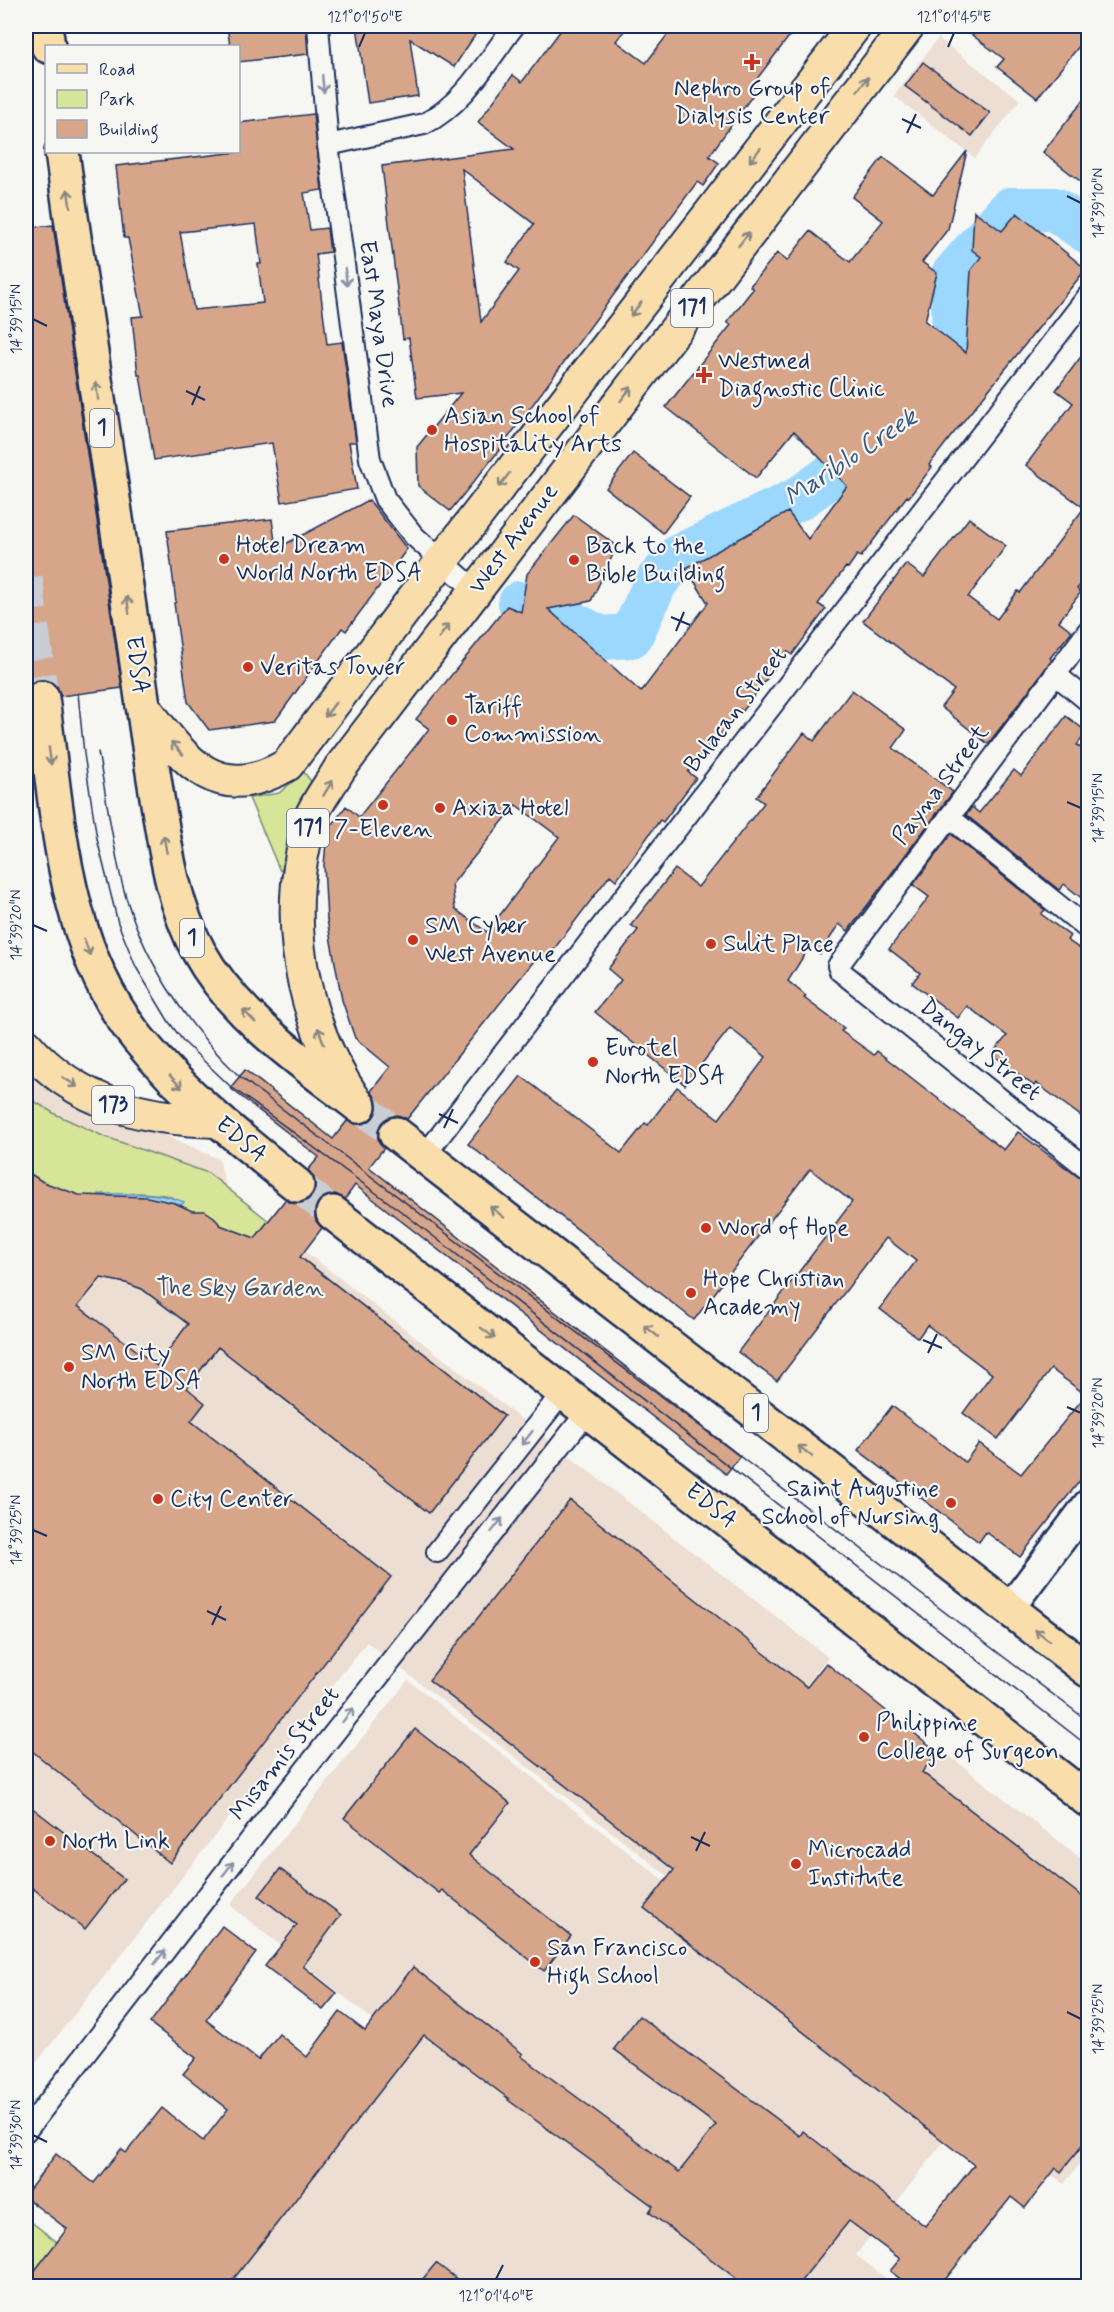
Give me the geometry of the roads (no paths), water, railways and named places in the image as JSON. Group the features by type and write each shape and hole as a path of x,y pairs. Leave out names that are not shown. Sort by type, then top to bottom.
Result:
{"highway":[{"path":"45,26 48,45"},
{"name":"EDSA","path":"62,153 142,704 171,875 188,929 217,982 255,1022 359,1106"},
{"name":"EDSA","path":"42,698 68,880 86,947 117,1008 138,1039 190,1097 297,1185"},
{"name":"1","path":"396,1134 1089,1670"},
{"name":"EDSA","path":"333,1214 581,1403 1089,1800"},
{"path":"581,1403 611,1414 1089,1790"}],"main road":[{"name":"West Avenue","path":"142,704 176,749 209,775 231,782 252,781 287,765 855,26"},
{"name":"West Avenue","path":"359,1106 328,1053 315,1022 301,959 296,891 310,818 340,768 908,26"},
{"path":"26,738 42,698"},
{"name":"173","path":"26,1045 59,1075 115,1106 156,1117 218,1121"}],"street":[{"name":"East Maya Drive","path":"318,26 328,145 370,459 378,486 385,499 414,536 475,590"},
{"path":"328,145 424,124 436,118 460,96 514,26"},
{"name":"Bulacan Street","path":"425,1155 1089,296"},
{"name":"Payna Street","path":"840,971 838,966 1089,631"},
{"path":"1055,674 1089,701"},
{"path":"949,817 1089,929"},
{"name":"Dangay Street","path":"840,971 1089,1169"},
{"path":"436,1552 581,1403"},
{"name":"Misamis Street","path":"28,2124 128,1999 581,1403"},
{"path":"1009,1609 1089,1504"}],"water":[{"path":"99,1194 163,1196 184,1202 169,1219 99,1214"}],"waterway":[{"name":"Mariblo Creek","path":"942,395 954,386 953,275 1010,209 1054,209 1088,232"},
{"name":"Mariblo Creek","path":"520,603 547,611 601,638 631,636 656,582 679,556 798,499 883,439"}],"tunnel":[{"path":"26,578 42,698"},
{"path":"359,1106 396,1134"},
{"path":"297,1185 333,1213"}],"tram line":[{"path":"26,210 28,228"},
{"path":"78,693 84,754 97,839 118,923 136,967 169,1022 184,1042 230,1086 406,1215 1088,1746"},
{"path":"98,752 122,883 141,937 153,963 183,1012 219,1056 239,1076 1088,1721"}],"place":[{"name":"Nephro Group of Dialysis Center","path":"752,62"},
{"name":"Westmed Diagnostic Clinic","path":"704,375"},
{"name":"Asian School of Hospitality Arts","path":"432,430"},
{"name":"Hotel Dream World North EDSA","path":"224,559"},
{"name":"Back to the Bible Building","path":"574,560"},
{"name":"Veritas Tower","path":"248,667"},
{"name":"Tariff Commission","path":"452,720"},
{"name":"7-Eleven","path":"383,805"},
{"name":"Axiaa Hotel","path":"440,808"},
{"name":"SM Cyber West Avenue","path":"413,940"},
{"name":"Sulit Place","path":"711,944"},
{"name":"Eurotel North EDSA","path":"593,1062"},
{"name":"Word of Hope","path":"706,1228"},
{"name":"Hope Christian Academy","path":"691,1293"},
{"name":"SM City North EDSA","path":"69,1367"},
{"name":"City Center","path":"158,1499"},
{"name":"Saint Augustine School of Nursing","path":"951,1503"},
{"name":"Philippine College of Surgeon","path":"864,1737"},
{"name":"North Link","path":"50,1841"},
{"name":"Microcadd Institute","path":"796,1864"},
{"name":"San Francisco High School","path":"535,1962"}],"park label":[{"name":"The Sky Garden","path":"240,1288"}]}
